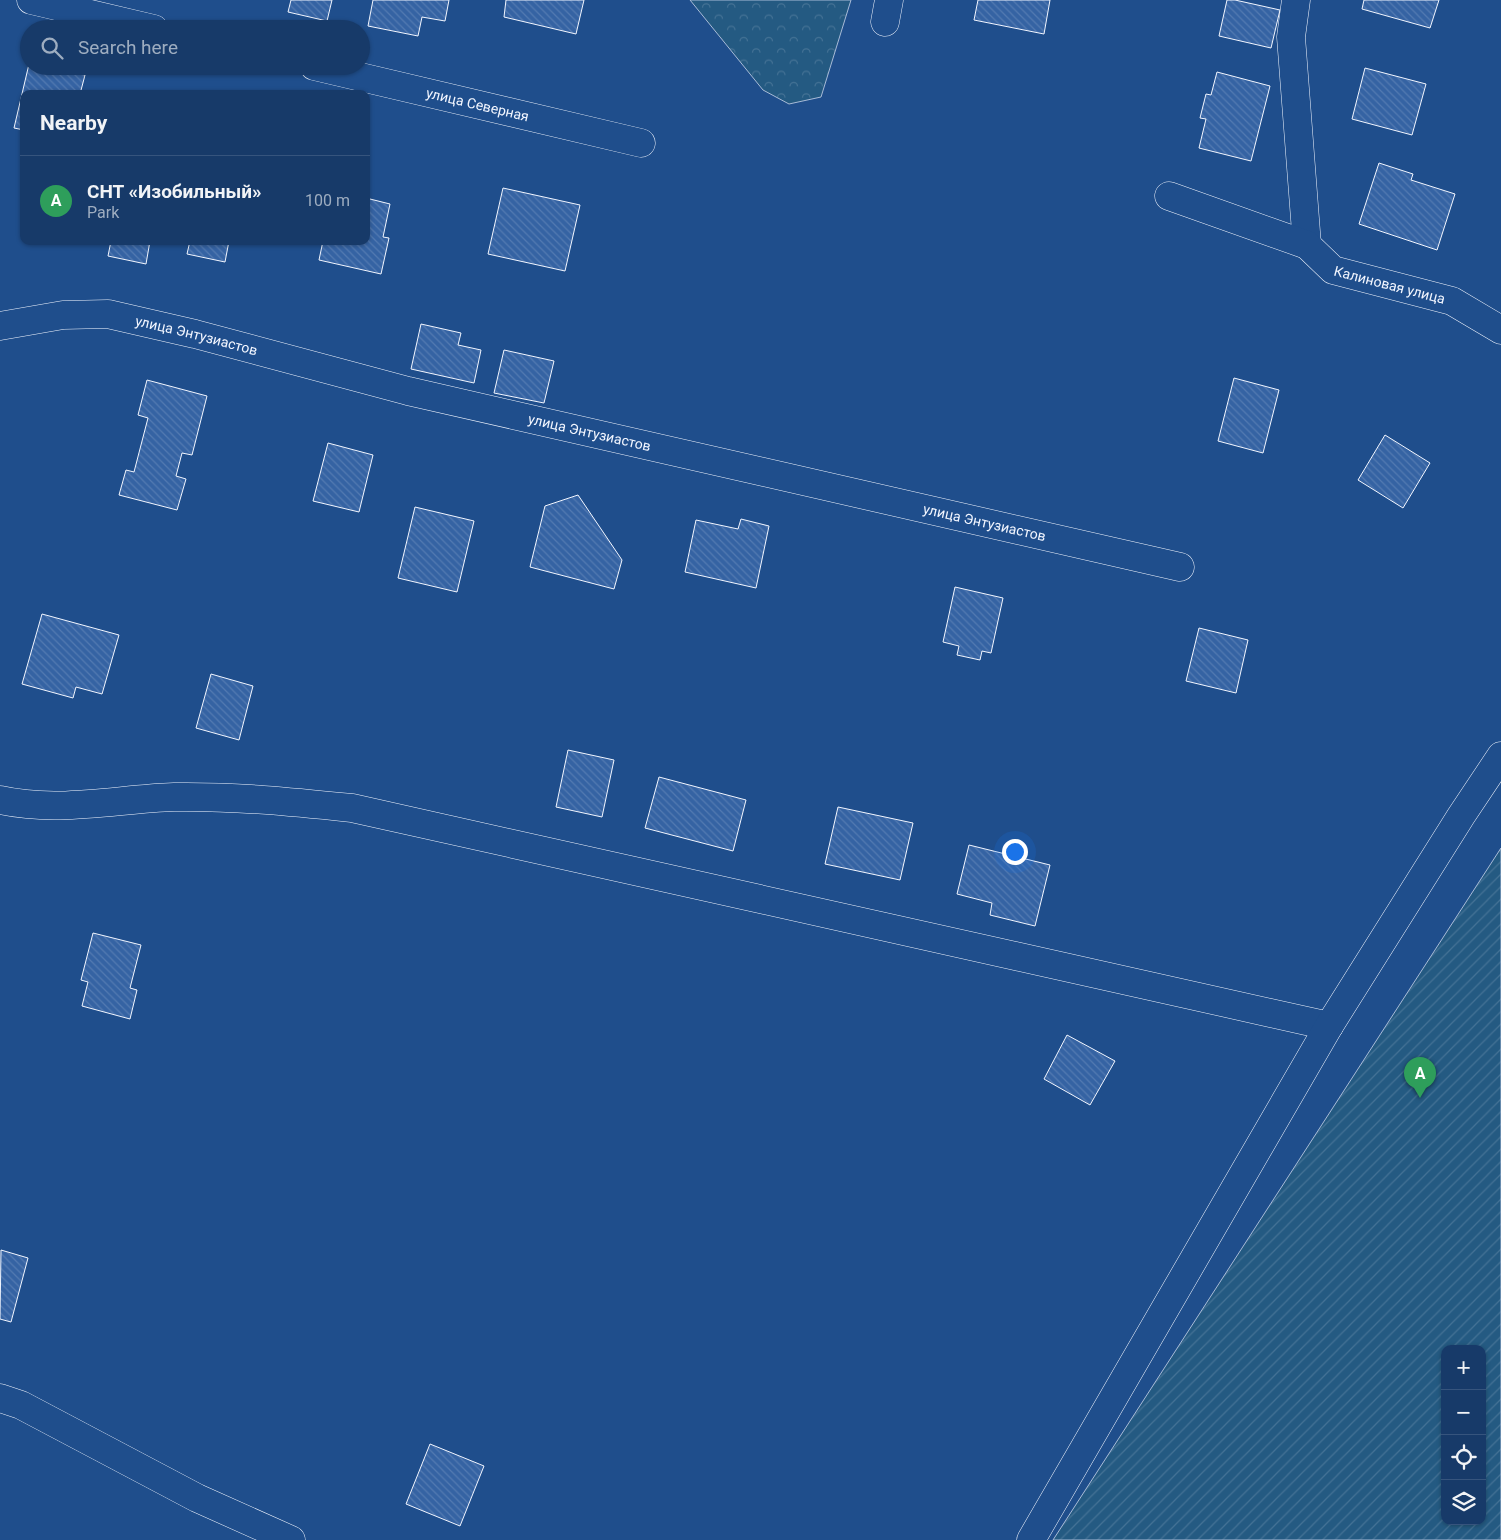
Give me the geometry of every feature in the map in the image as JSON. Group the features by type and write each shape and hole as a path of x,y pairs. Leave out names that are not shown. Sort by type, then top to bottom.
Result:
{"street":[{"path":"31,0 116,20"},
{"path":"1296,0 1292,37 1307,245"},
{"name":"улица Северная","path":"352,75 641,143"},
{"name":"Калиновая улица","path":"1169,196 1307,245 1333,270 1452,300 1501,330"},
{"name":"улица Энтузиастов","path":"0,326 63,315 108,314 196,334 408,391 1180,567"},
{"path":"1031,1540 1329,1026 1501,756"},
{"path":"0,800 14,803 49,805 174,797 266,799 352,808 1329,1026"},
{"path":"0,1398 21,1405 197,1498 291,1540"}],"green space":[{"path":"690,0 851,0 821,97 789,104 763,90"},
{"path":"1501,848 1501,1540 1053,1540"}],"building":[{"path":"291,0 332,0 327,20 288,12"},
{"path":"373,0 449,0 445,21 422,17 418,36 370,26 369,20"},
{"path":"506,0 584,0 576,34 504,17"},
{"path":"978,0 1050,0 1044,34 974,20"},
{"path":"1227,0 1280,10 1271,48 1219,36"},
{"path":"1364,0 1439,0 1430,28 1362,9"},
{"path":"1365,68 1426,84 1412,135 1352,119"},
{"path":"1217,72 1270,86 1251,161 1199,148 1206,119 1200,118 1206,94 1211,95"},
{"path":"26,75 85,75 81,90 23,90"},
{"path":"20,102 20,129 14,128"},
{"path":"1379,163 1413,174 1411,180 1455,194 1437,250 1359,224"},
{"path":"503,188 580,205 565,271 488,254"},
{"path":"370,199 390,204 383,237 389,238 381,274 319,260 322,245 370,245"},
{"path":"110,245 149,245 146,264 108,256"},
{"path":"189,245 228,245 225,262 187,254"},
{"path":"421,324 461,333 458,345 481,350 474,383 411,369"},
{"path":"504,350 554,361 544,403 494,393"},
{"path":"1234,378 1279,390 1263,453 1218,441"},
{"path":"147,380 207,396 192,455 182,453 176,476 186,479 177,510 119,495 126,470 134,472 148,418 138,415"},
{"path":"1385,435 1430,463 1403,508 1358,480"},
{"path":"328,443 373,455 359,512 313,501"},
{"path":"578,495 622,560 614,589 530,567 545,506"},
{"path":"415,507 474,521 457,592 398,578"},
{"path":"741,519 769,526 756,588 685,572 696,520 738,529"},
{"path":"955,587 1003,598 991,653 982,651 980,660 957,655 959,646 943,642"},
{"path":"42,614 119,635 102,694 76,687 73,698 22,684"},
{"path":"1199,628 1248,640 1236,693 1186,681"},
{"path":"211,674 253,686 239,740 196,728"},
{"path":"568,750 614,760 602,817 556,807"},
{"path":"659,777 746,800 733,851 645,828"},
{"path":"838,807 913,823 900,880 825,864"},
{"path":"969,845 1050,865 1035,926 990,915 992,903 957,894"},
{"path":"93,933 141,945 130,988 137,990 130,1019 82,1006 88,982 81,980"},
{"path":"1067,1035 1115,1061 1090,1105 1044,1079"},
{"path":"1,1250 28,1258 11,1322 0,1319"},
{"path":"430,1444 484,1466 460,1526 406,1504"}],"place":[{"name":"СНТ «Изобильный»","path":"1420,1098"}]}
